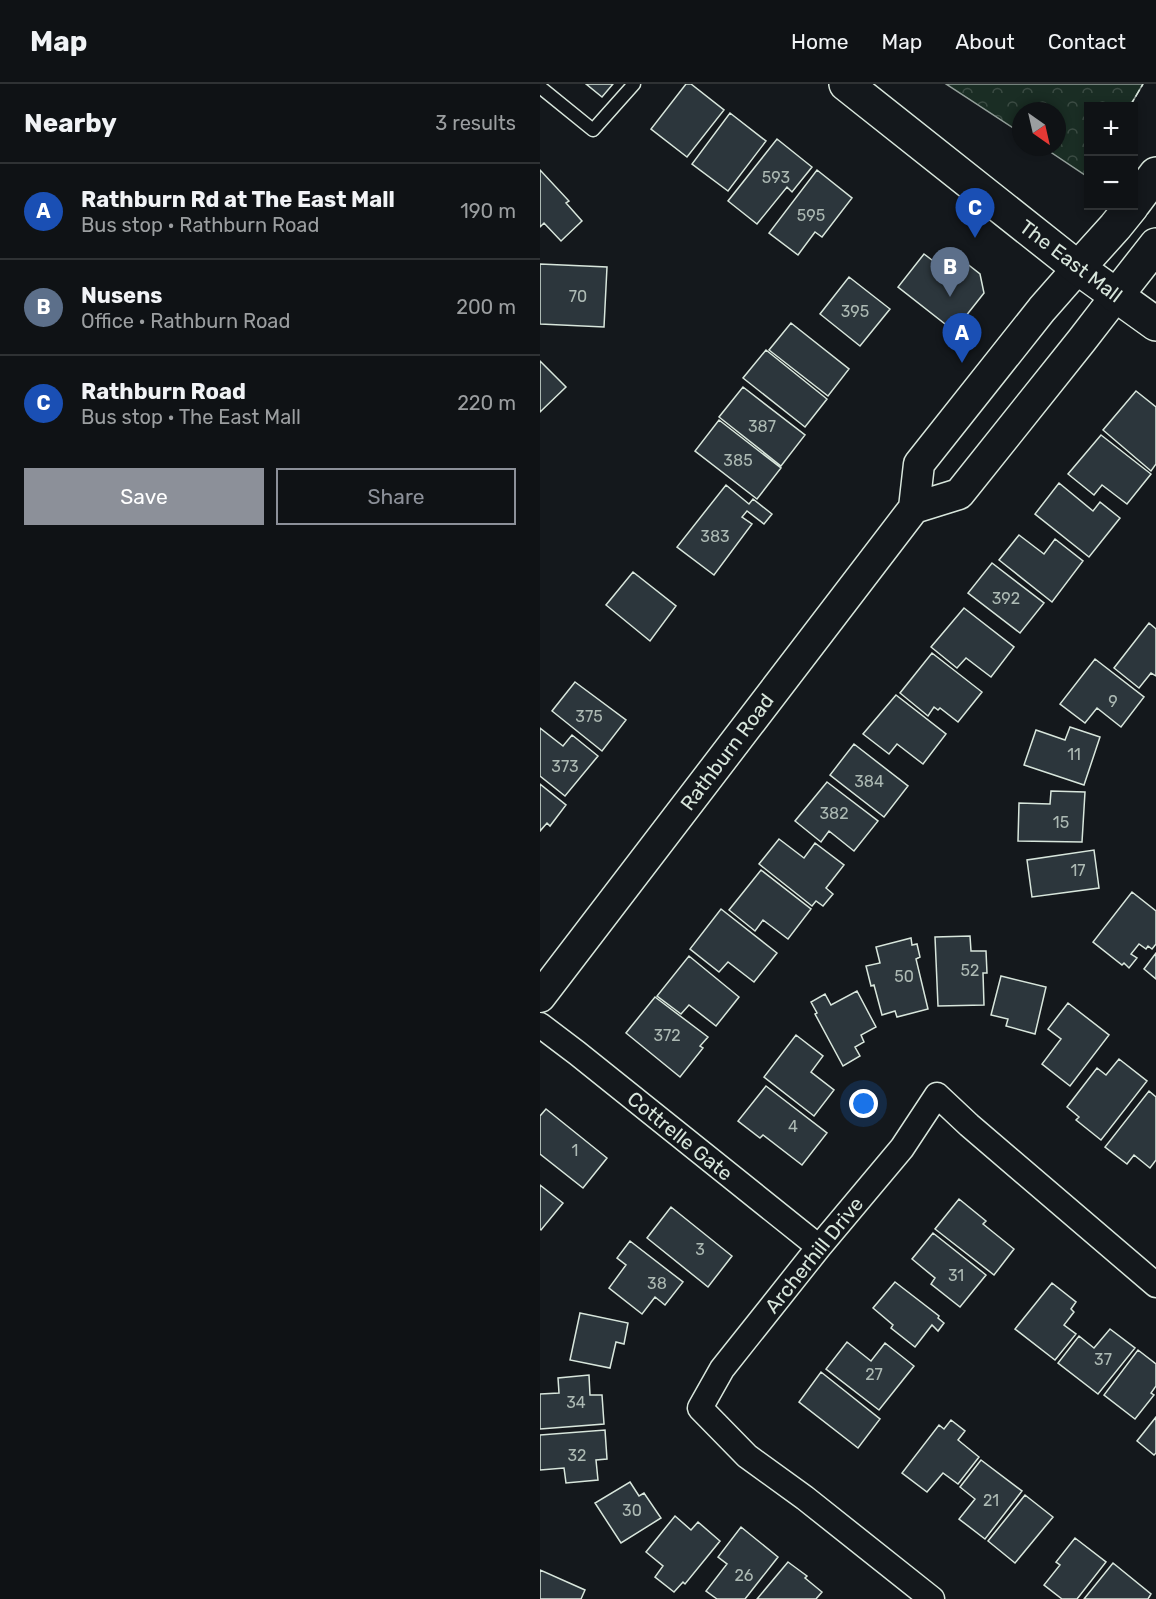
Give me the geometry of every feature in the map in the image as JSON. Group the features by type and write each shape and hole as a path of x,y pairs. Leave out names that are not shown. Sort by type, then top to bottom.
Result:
{"main road":[{"name":"The East Mall","path":"846,84 1078,268 1156,324"},
{"path":"1138,197 1156,174"},
{"path":"1078,268 1128,210"},
{"path":"1116,296 1156,245"}],"street":[{"path":"1078,268 1042,309 919,464 914,508 959,494 1116,296"},
{"name":"Rathburn Road","path":"540,997 914,508"},
{"name":"Cottrelle Gate","path":"540,1025 819,1247"},
{"name":"Archerhill Drive","path":"932,1599 805,1498 747,1456 700,1408 722,1370 819,1247 902,1148 937,1095 1156,1285"}],"lane":[{"path":"540,87 593,130 634,84"}],"green space":[{"path":"946,84 1143,84 1132,102 1084,102 1084,174 1056,156 1066,156 1066,102 1012,102 1012,127"}],"building":[{"path":"586,84 613,84 602,97"},
{"path":"686,84 691,84 724,110 687,157 651,129"},
{"path":"730,113 766,141 728,191 692,164"},
{"path":"777,139 812,167 792,192 787,187 757,224 728,201"},
{"path":"540,170 569,201 566,203 582,221 561,241 544,223 540,227"},
{"path":"817,170 852,198 822,237 815,232 798,255 769,233"},
{"path":"924,254 949,273 961,259 980,274 984,293 954,331 898,287"},
{"path":"540,264 607,267 604,327 540,324"},
{"path":"849,277 890,309 860,346 820,314"},
{"path":"791,323 849,369 828,396 769,350"},
{"path":"766,350 827,399 805,427 743,378"},
{"path":"540,361 566,387 540,412"},
{"path":"743,387 805,435 781,466 719,417"},
{"path":"1136,391 1156,407 1156,464 1151,471 1103,430"},
{"path":"719,420 781,468 757,499 695,451"},
{"path":"1101,435 1151,474 1127,504 1102,485 1094,495 1068,474"},
{"path":"1059,483 1093,511 1100,502 1120,518 1089,557 1035,514"},
{"path":"726,485 749,504 753,499 772,514 764,524 747,511 742,517 752,524 714,575 677,547"},
{"path":"1019,535 1044,554 1055,539 1083,561 1052,602 999,560"},
{"path":"992,563 1044,603 1020,633 968,593"},
{"path":"633,572 676,606 650,641 606,605"},
{"path":"964,608 1014,647 991,677 966,658 957,668 931,647"},
{"path":"1149,623 1156,629 1156,676 1151,673 1139,688 1114,668"},
{"path":"932,653 982,692 958,722 940,708 938,710 934,707 928,716 900,693"},
{"path":"1095,659 1144,697 1121,727 1097,708 1085,723 1060,704"},
{"path":"575,682 626,720 602,751 552,711"},
{"path":"896,695 946,734 923,764 897,744 889,754 863,734"},
{"path":"1070,727 1100,737 1084,785 1024,765 1036,730 1065,740"},
{"path":"540,728 563,746 572,735 598,756 565,796 540,776"},
{"path":"854,744 908,786 884,817 830,775"},
{"path":"827,782 878,821 854,851 829,831 821,842 795,821"},
{"path":"540,784 566,805 550,826 547,823 540,831"},
{"path":"1051,791 1085,792 1082,842 1018,841 1019,803 1050,804"},
{"path":"779,839 804,858 815,843 844,865 826,888 833,894 823,906 816,901 812,906 759,864"},
{"path":"1094,850 1099,888 1032,897 1027,860"},
{"path":"761,870 811,909 788,939 763,920 755,931 729,910"},
{"path":"1132,892 1156,911 1156,944 1152,949 1148,946 1146,949 1139,944 1131,954 1137,958 1129,968 1093,942"},
{"path":"721,909 777,953 754,982 728,962 719,972 690,949"},
{"path":"970,936 971,951 986,951 987,973 983,973 984,1005 938,1006 935,937"},
{"path":"911,938 912,945 917,944 920,957 916,959 928,1009 897,1017 895,1011 882,1015 866,966 880,963 876,947"},
{"path":"1156,953 1156,979 1144,969"},
{"path":"689,956 739,997 716,1026 689,1005 681,1014 657,996"},
{"path":"1001,976 1046,987 1035,1034 1006,1026 1008,1019 991,1015"},
{"path":"857,991 876,1027 861,1035 864,1042 855,1047 860,1056 843,1066 811,1002 825,994 831,1005"},
{"path":"655,997 708,1037 700,1046 703,1048 680,1077 626,1033"},
{"path":"1068,1003 1109,1035 1070,1086 1042,1064 1061,1039 1048,1029"},
{"path":"796,1035 823,1056 811,1072 834,1090 814,1116 764,1077"},
{"path":"1119,1059 1147,1081 1101,1140 1076,1120 1079,1117 1067,1107 1097,1068 1106,1075"},
{"path":"766,1086 827,1133 802,1165 763,1135 760,1138 738,1121"},
{"path":"1149,1091 1156,1097 1156,1160 1150,1168 1134,1155 1127,1164 1105,1147"},
{"path":"546,1109 607,1158 583,1188 540,1154 540,1116"},
{"path":"540,1185 563,1203 541,1230 540,1229"},
{"path":"959,1199 986,1221 983,1224 1014,1249 994,1275 935,1229"},
{"path":"671,1207 732,1256 708,1287 647,1238"},
{"path":"933,1233 986,1275 960,1307 931,1284 935,1278 912,1259"},
{"path":"630,1241 683,1282 665,1305 655,1297 642,1314 609,1288 626,1265 617,1258"},
{"path":"895,1282 939,1316 938,1318 944,1323 938,1331 932,1325 915,1347 891,1328 893,1325 873,1308"},
{"path":"1052,1283 1076,1302 1071,1309 1074,1312 1064,1325 1076,1334 1055,1360 1015,1329"},
{"path":"580,1313 628,1323 624,1344 616,1342 610,1368 570,1360"},
{"path":"1110,1329 1135,1348 1098,1394 1058,1363 1079,1336 1094,1348"},
{"path":"847,1342 871,1361 885,1343 914,1366 879,1410 826,1369"},
{"path":"1138,1350 1156,1364 1156,1386 1151,1393 1154,1395 1135,1419 1104,1395"},
{"path":"821,1372 880,1419 858,1448 799,1402"},
{"path":"589,1375 590,1395 602,1395 604,1424 540,1429 540,1394 559,1393 558,1378"},
{"path":"1156,1417 1156,1453 1154,1455 1137,1441"},
{"path":"951,1420 965,1431 958,1440 979,1457 958,1484 943,1473 927,1492 902,1473 939,1425 944,1429"},
{"path":"605,1430 607,1459 596,1460 598,1480 566,1483 564,1468 540,1470 540,1435"},
{"path":"981,1460 1022,1491 985,1539 959,1519 975,1499 960,1487"},
{"path":"630,1482 639,1496 644,1493 661,1518 621,1543 595,1503"},
{"path":"1025,1495 1053,1517 1015,1563 988,1541"},
{"path":"675,1516 691,1530 698,1522 720,1541 685,1584 683,1582 674,1592 655,1577 663,1566 646,1552"},
{"path":"741,1527 778,1557 745,1599 717,1599 706,1591 727,1564 718,1557"},
{"path":"1075,1538 1106,1562 1077,1599 1062,1599 1044,1585 1060,1565 1056,1562"},
{"path":"788,1562 807,1576 805,1578 822,1592 816,1599 757,1599"},
{"path":"1113,1563 1151,1594 1148,1599 1084,1599"},
{"path":"540,1570 585,1590 581,1599 540,1599"}],"fence":[{"path":"1132,102 1143,84"}],"place":[{"name":"Rathburn Road","path":"975,238"},
{"name":"Nusens","path":"950,297"},
{"name":"Rathburn Rd at The East Mall","path":"962,363"}]}
